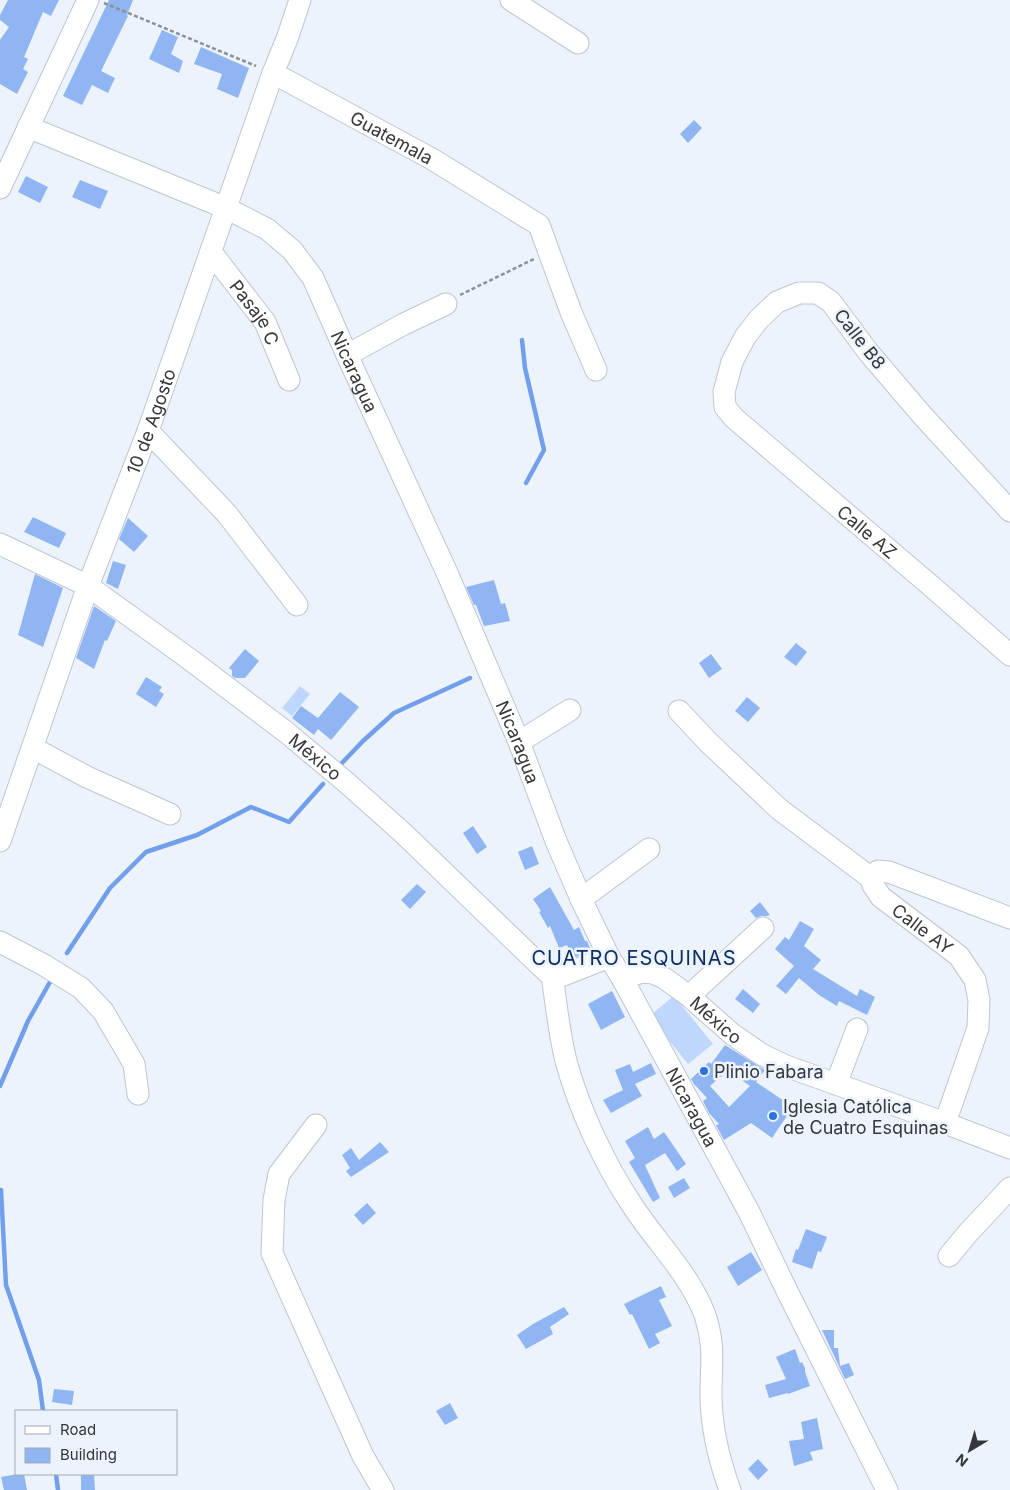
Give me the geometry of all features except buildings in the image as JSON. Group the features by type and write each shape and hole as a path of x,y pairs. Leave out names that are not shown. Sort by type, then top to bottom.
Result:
{"street":[{"path":"0,188 88,0"},
{"name":"10 de Agosto","path":"0,841 88,586 148,431 300,0"},
{"path":"512,0 578,43"},
{"name":"Guatemala","path":"273,73 432,159 539,225 571,312 596,370"},
{"name":"Nicaragua","path":"28,127 226,208 267,229 292,250 314,278 347,355 448,575 519,742 556,841 581,899 609,958 622,978 749,1212 792,1302 887,1490"},
{"name":"Pasaje C","path":"211,252 265,322 289,380"},
{"name":"Calle B8","path":"725,407 724,392 732,362 744,336 777,302 799,293 818,294 831,302 869,353 922,415 1010,511"},
{"path":"347,355 455,298"},
{"name":"Calle AZ","path":"725,407 734,418 1010,655"},
{"path":"148,431 227,514 297,605"},
{"name":"México","path":"0,544 88,586 286,732 403,833 552,975"},
{"path":"519,742 570,710"},
{"path":"679,711 708,742 779,809 871,878"},
{"path":"32,748 87,777 170,814"},
{"path":"581,899 649,850"},
{"name":"Calle AY","path":"945,1123 978,1028 979,1000 975,980 959,956 881,897 871,878 878,871 890,872 1010,918"},
{"path":"689,996 763,928"},
{"path":"0,942 44,965 81,988 103,1011 120,1037 134,1064 138,1094"},
{"path":"609,958 561,976 552,975 566,1059 575,1089 601,1151 631,1204 690,1284 700,1302 711,1339 713,1365 712,1419 717,1449 730,1490"},
{"name":"México","path":"622,978 643,972 654,973 689,996 732,1034 761,1054 786,1066 1010,1148"},
{"path":"836,1084 857,1028"},
{"path":"316,1125 279,1174 274,1200 272,1253 363,1456 383,1490"},
{"path":"949,1256 1010,1188"}],"path":[{"path":"96,0 273,73"},
{"path":"455,298 549,251"}],"shaded area":[{"path":"300,686 310,694 292,716 282,708"},
{"path":"674,996 713,1044 688,1064 649,1016"}],"waterway":[{"path":"522,340 525,368 544,450 526,483"},
{"path":"341,764 394,713 470,678"},
{"path":"67,953 110,888 146,852 197,835 251,807 289,822 323,784"},
{"path":"0,1086 28,1021 50,982"},
{"path":"0,1190 6,1285 39,1380 43,1410"},
{"path":"56,1475 58,1490"}],"place":[{"name":"Plinio Fabara","path":"704,1071"},
{"name":"Iglesia Católica de Cuatro Esquinas","path":"773,1116"}],"district":[{"name":"CUATRO ESQUINAS","path":"634,958"}]}
